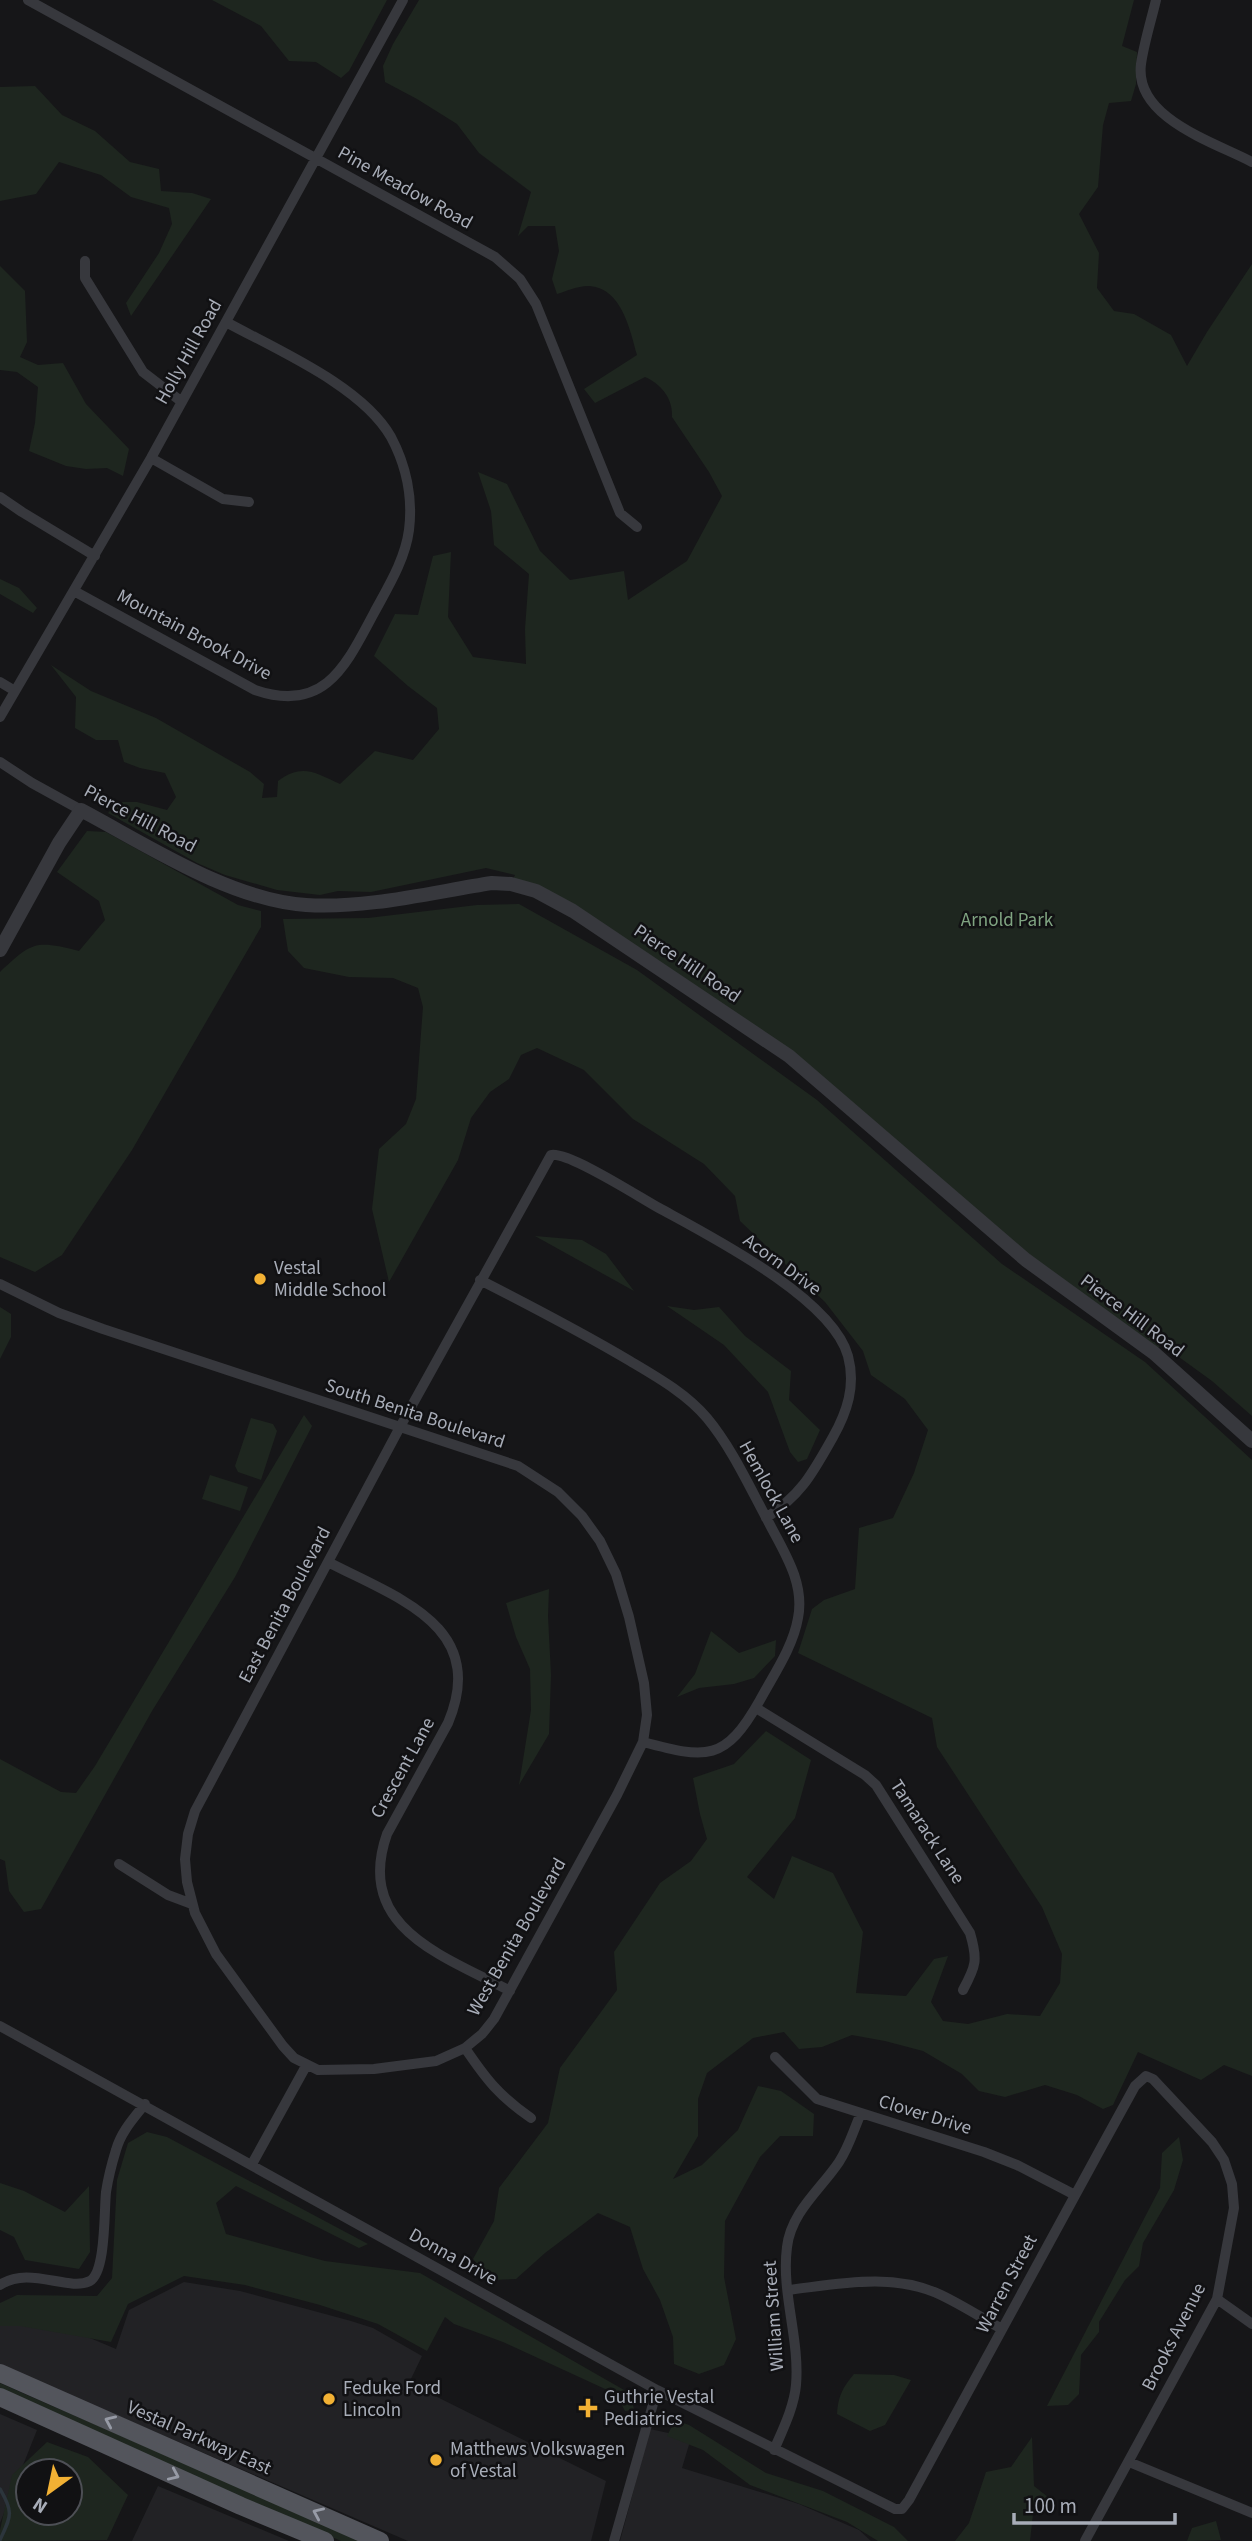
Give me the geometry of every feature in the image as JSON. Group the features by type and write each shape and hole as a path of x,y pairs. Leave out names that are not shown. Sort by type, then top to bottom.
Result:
{"main road":[{"name":"Vestal Parkway East","path":"0,2373 380,2541"},
{"path":"0,2397 325,2541"}],"street":[{"name":"Pine Meadow Road","path":"28,0 495,257 520,279 536,303 621,513 637,527"},
{"name":"Holly Hill Road","path":"0,717 151,458 403,0"},
{"path":"1156,0 1141,65 1141,77 1149,99 1161,114 1174,122 1252,162"},
{"path":"85,261 85,278 143,372 182,402"},
{"name":"Mountain Brook Drive","path":"74,592 267,694 303,695 321,687 345,667 401,561 410,507 403,464 391,437 378,418 349,392 226,321"},
{"path":"151,458 223,499 249,502"},
{"path":"0,497 95,556"},
{"path":"0,682 15,691"},
{"name":"Pierce Hill Road","path":"0,762 32,783 205,875 264,898 305,905 334,905 492,883 511,884 536,891 572,911 695,991 789,1056 1026,1260 1154,1353 1252,1441"},
{"path":"0,950 59,843 81,810"},
{"name":"Acorn Drive","path":"548,1158 558,1153 742,1255 798,1294 828,1323 842,1343 848,1356 851,1378 845,1416 802,1489 766,1518"},
{"name":"East Benita Boulevard","path":"306,2066 289,2052 263,2021 216,1954 192,1904 185,1859 188,1834 195,1811 400,1427 548,1158"},
{"name":"Hemlock Lane","path":"480,1280 600,1343 665,1381 705,1416 720,1436 790,1563 800,1601 798,1619 786,1653 738,1735 716,1750 701,1754 643,1742"},
{"name":"South Benita Boulevard","path":"0,1284 59,1313 103,1329 518,1466 558,1492 582,1516 600,1541 616,1574 644,1684 646,1715 643,1742"},
{"name":"Crescent Lane","path":"328,1562 423,1614 441,1629 455,1658 458,1684 456,1705 387,1834 380,1854 380,1881 385,1903 393,1918 410,1935 509,1991"},
{"name":"Tamarack Lane","path":"756,1708 865,1774 876,1786 970,1933 976,1954 976,1966 963,1990"},
{"name":"West Benita Boulevard","path":"306,2066 318,2070 374,2069 436,2061 465,2048 482,2034 494,2020 643,1742"},
{"path":"119,1864 168,1895 192,1904"},
{"name":"Donna Drive","path":"0,2026 657,2390 895,2509"},
{"path":"465,2048 489,2084 507,2102 531,2118"},
{"name":"Clover Drive","path":"775,2057 817,2099 984,2152 1017,2165 1075,2195"},
{"path":"252,2164 306,2066"},
{"name":"Warren Street","path":"895,2509 902,2509 909,2500 1135,2086 1142,2077 1150,2078"},
{"name":"Brooks Avenue","path":"1085,2541 1217,2299 1234,2208 1232,2184 1224,2160 1212,2142 1150,2078"},
{"path":"0,2285 15,2278 29,2277 82,2283 92,2280 98,2272 101,2256 107,2191 116,2150 123,2132 145,2105"},
{"name":"William Street","path":"774,2450 791,2409 796,2388 787,2245 793,2224 840,2161 861,2113"},
{"path":"788,2290 878,2280 910,2285 939,2294 1002,2329"},
{"path":"1217,2299 1252,2323"},
{"path":"614,2541 657,2390"},
{"path":"1129,2462 1252,2513"}],"shaded area":[{"path":"184,2282 240,2291 351,2321 373,2328 422,2356 409,2383 606,2481 591,2541 408,2541 0,2365 0,2324 19,2308 116,2349 129,2310"},
{"path":"0,2414 37,2430 26,2457 14,2457 14,2488 0,2523"},
{"path":"650,2429 691,2438 682,2468 799,2504 859,2530 871,2541 620,2541"},
{"path":"158,2486 289,2541 132,2541"}],"green space":[{"path":"212,0 387,0 349,71 341,78 316,62 289,61 261,26"},
{"name":"Arnold Park","path":"419,0 1134,0 1122,46 1137,52 1136,84 1131,101 1109,103 1103,125 1098,187 1079,214 1099,253 1097,288 1114,311 1134,314 1171,335 1187,366 1252,264 1252,1416 1212,1381 1161,1344 1154,1353 1026,1260 819,1080 573,911 511,884 515,875 486,868 371,892 338,891 320,895 277,890 225,875 197,863 108,813 118,802 137,802 167,810 176,797 165,773 124,762 118,740 96,740 75,728 76,697 51,665 91,691 156,718 250,772 264,784 262,798 277,797 278,781 295,772 309,772 340,784 375,751 413,760 439,729 437,708 374,656 395,614 418,615 433,556 451,552 448,617 473,657 526,664 525,629 529,574 494,545 491,511 478,472 507,484 540,551 570,580 624,571 628,600 687,561 722,496 672,417 665,392 656,384 645,377 595,403 584,389 637,355 623,312 610,295 590,286 557,294 552,279 559,251 555,226 528,226 518,236 531,192 479,153 457,124 385,82 383,66"},
{"path":"35,86 62,115 95,131 130,162 159,169 161,191 192,193 211,199 131,316 126,303 159,253 172,224 169,208 131,197 101,175 59,162 36,194 0,201 0,87"},
{"path":"0,266 25,291 27,342 20,357 38,365 63,363 86,404 129,449 123,476 107,468 66,466 29,451 38,387 17,372 0,370"},
{"path":"0,579 19,588 37,608 33,613 0,594"},
{"path":"87,831 106,832 238,905 261,911 261,927 132,1150 62,1255 35,1272 0,1257 0,972 27,949 35,946 53,945 79,951 105,920 99,901 57,872"},
{"path":"519,904 637,970 817,1100 1002,1264 1145,1362 1252,1460 1252,2076 1224,2065 1201,2080 1138,2052 1113,2105 1103,2109 1077,2095 1045,2085 1005,2097 979,2091 962,2074 923,2051 885,2041 852,2035 822,2047 799,2049 784,2032 753,2038 707,2073 698,2099 698,2136 673,2179 702,2165 738,2130 758,2086 781,2091 814,2114 813,2136 780,2136 760,2157 725,2221 724,2277 736,2339 724,2365 699,2374 674,2364 673,2337 660,2300 643,2269 630,2227 598,2213 516,2279 491,2280 473,2259 494,2221 499,2188 548,2123 560,2068 617,1990 614,1952 660,1883 691,1861 707,1839 693,1778 734,1764 766,1731 811,1760 795,1818 747,1877 774,1899 792,1856 833,1873 863,1932 856,1993 906,1996 934,1959 948,1956 931,2002 943,2021 968,2024 1007,2014 1040,2016 1060,1983 1062,1954 1042,1907 937,1747 932,1718 798,1653 812,1609 824,1600 855,1589 859,1528 893,1518 914,1473 928,1430 905,1399 871,1375 863,1351 825,1302 740,1221 735,1196 704,1164 633,1119 584,1070 537,1048 521,1055 509,1079 490,1092 471,1118 458,1160 389,1282 372,1209 379,1149 406,1124 416,1099 423,1007 418,988 393,978 349,977 304,968 288,951 283,919 368,918 477,905"},
{"path":"535,1236 582,1240 606,1254 634,1291"},
{"path":"667,1306 694,1310 719,1307 745,1336 791,1371 789,1400 820,1430 807,1459 798,1462 790,1452 768,1392 724,1345"},
{"path":"0,1307 11,1314 11,1337 0,1359"},
{"path":"304,1415 312,1426 235,1577 152,1711 41,1909 24,1912 9,1891 5,1861 0,1859 0,1759 61,1792 76,1793 95,1766"},
{"path":"251,1418 273,1424 277,1431 261,1480 238,1472 235,1466"},
{"path":"210,1475 248,1487 240,1511 202,1499"},
{"path":"549,1589 549,1734 519,1785 531,1710 530,1669 516,1637 506,1603"},
{"path":"711,1631 739,1653 776,1640 775,1656 754,1678 734,1684 699,1688 677,1697 695,1674"},
{"path":"147,2132 167,2137 368,2244 359,2248 236,2186 216,2203 226,2234 325,2261 420,2273 631,2394 634,2410 625,2411 616,2394 503,2342 454,2324 445,2317 427,2351 378,2324 320,2305 245,2285 184,2276 128,2304 111,2342 20,2326 0,2326 0,2303 17,2295 97,2296 112,2278 117,2180 128,2143"},
{"path":"1179,2137 1183,2160 1174,2190 1143,2243 1139,2266 1125,2280 1099,2322 1099,2332 1081,2355 1079,2394 1068,2405 1047,2406 1160,2188 1162,2153"},
{"path":"0,2183 24,2191 65,2212 89,2186 90,2252 79,2269 25,2260 14,2237 0,2230"},
{"path":"854,2374 894,2375 911,2380 885,2425 870,2431 837,2414 842,2392"},
{"path":"0,2383 364,2541 341,2541 0,2392"},
{"path":"675,2420 689,2425 766,2473 823,2491 894,2527 908,2541 878,2541 847,2522 750,2485 703,2450 667,2436"},
{"path":"1032,2437 1034,2486 1053,2501 1033,2514 1030,2541 955,2541 969,2523 986,2472 1011,2467"},
{"path":"47,2442 88,2457 128,2495 107,2540 0,2541 0,2530 14,2473 14,2527 84,2527 84,2457 31,2457"},
{"path":"1216,2521 1221,2540 1187,2541 1192,2528"}],"waterway":[{"path":"0,2489 9,2509 7,2525 0,2540"}],"place":[{"name":"Vestal Middle School","path":"260,1279"},
{"name":"Feduke Ford Lincoln","path":"329,2399"},
{"name":"Guthrie Vestal Pediatrics","path":"588,2408"},
{"name":"Matthews Volkswagen of Vestal","path":"436,2460"}]}
